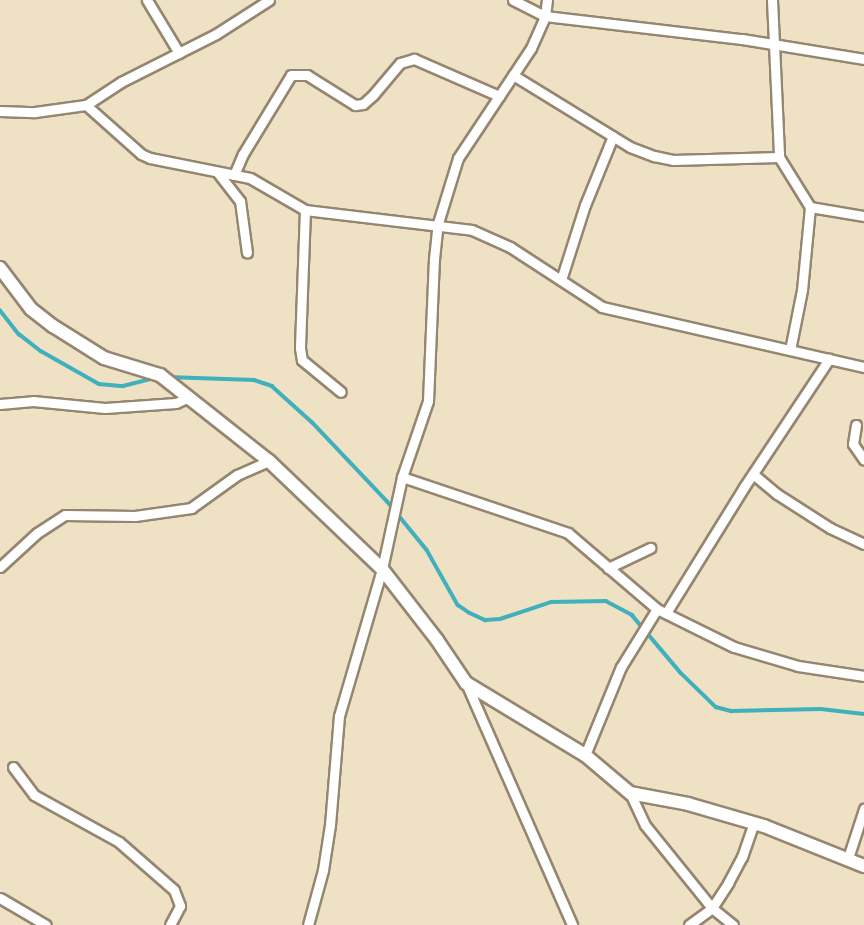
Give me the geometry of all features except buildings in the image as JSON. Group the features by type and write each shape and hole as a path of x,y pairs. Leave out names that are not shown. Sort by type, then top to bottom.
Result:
{"street":[{"path":"147,0 180,52"},
{"path":"0,111 35,112 86,105 269,0"},
{"path":"513,0 545,16 774,44 864,59"},
{"path":"308,925 323,870 330,825 339,716 382,569 402,477 428,401 433,259 438,223 458,158 531,48 545,16 547,0"},
{"path":"772,0 779,157 810,207 802,290 790,350"},
{"path":"234,175 243,154 291,75 307,75 355,106 363,104 373,95 400,63 414,59 499,96"},
{"path":"513,75 642,152 673,160 779,157"},
{"path":"86,105 145,157 260,183 305,210 410,223 438,223 492,237 602,307 864,367"},
{"path":"561,279 585,205 613,136"},
{"path":"218,173 240,201 247,253"},
{"path":"810,207 864,216"},
{"path":"305,210 300,348 302,360 341,393"},
{"path":"0,268 31,309 83,347 104,358 160,375 185,394 270,461 382,569 438,640 466,683 572,925"},
{"path":"585,755 610,691 637,636 647,622 661,611 829,359"},
{"path":"0,404 33,401 105,408 180,403 185,394"},
{"path":"856,425 853,444 864,460"},
{"path":"0,567 37,533 65,515 135,516 191,508 237,475 270,461"},
{"path":"752,474 777,494 830,528 864,544"},
{"path":"402,477 568,533 661,611 757,656 798,666 864,676"},
{"path":"608,568 650,548"},
{"path":"466,683 585,755 630,793 645,825 712,908 733,925"},
{"path":"13,767 34,795 119,842 174,890 180,906 170,925"},
{"path":"630,793 688,804 754,823 864,866"},
{"path":"848,858 864,809"},
{"path":"689,925 712,908 742,857 754,823"},
{"path":"0,898 46,925"}],"waterway":[{"path":"0,310 19,334 41,351 99,384 123,386 156,378"},
{"path":"167,377 254,380 272,386 312,422 387,501 427,550 458,605 470,613 485,620 500,619 551,602 606,601 632,615 681,673 716,707 731,711 821,709 864,714"}]}
